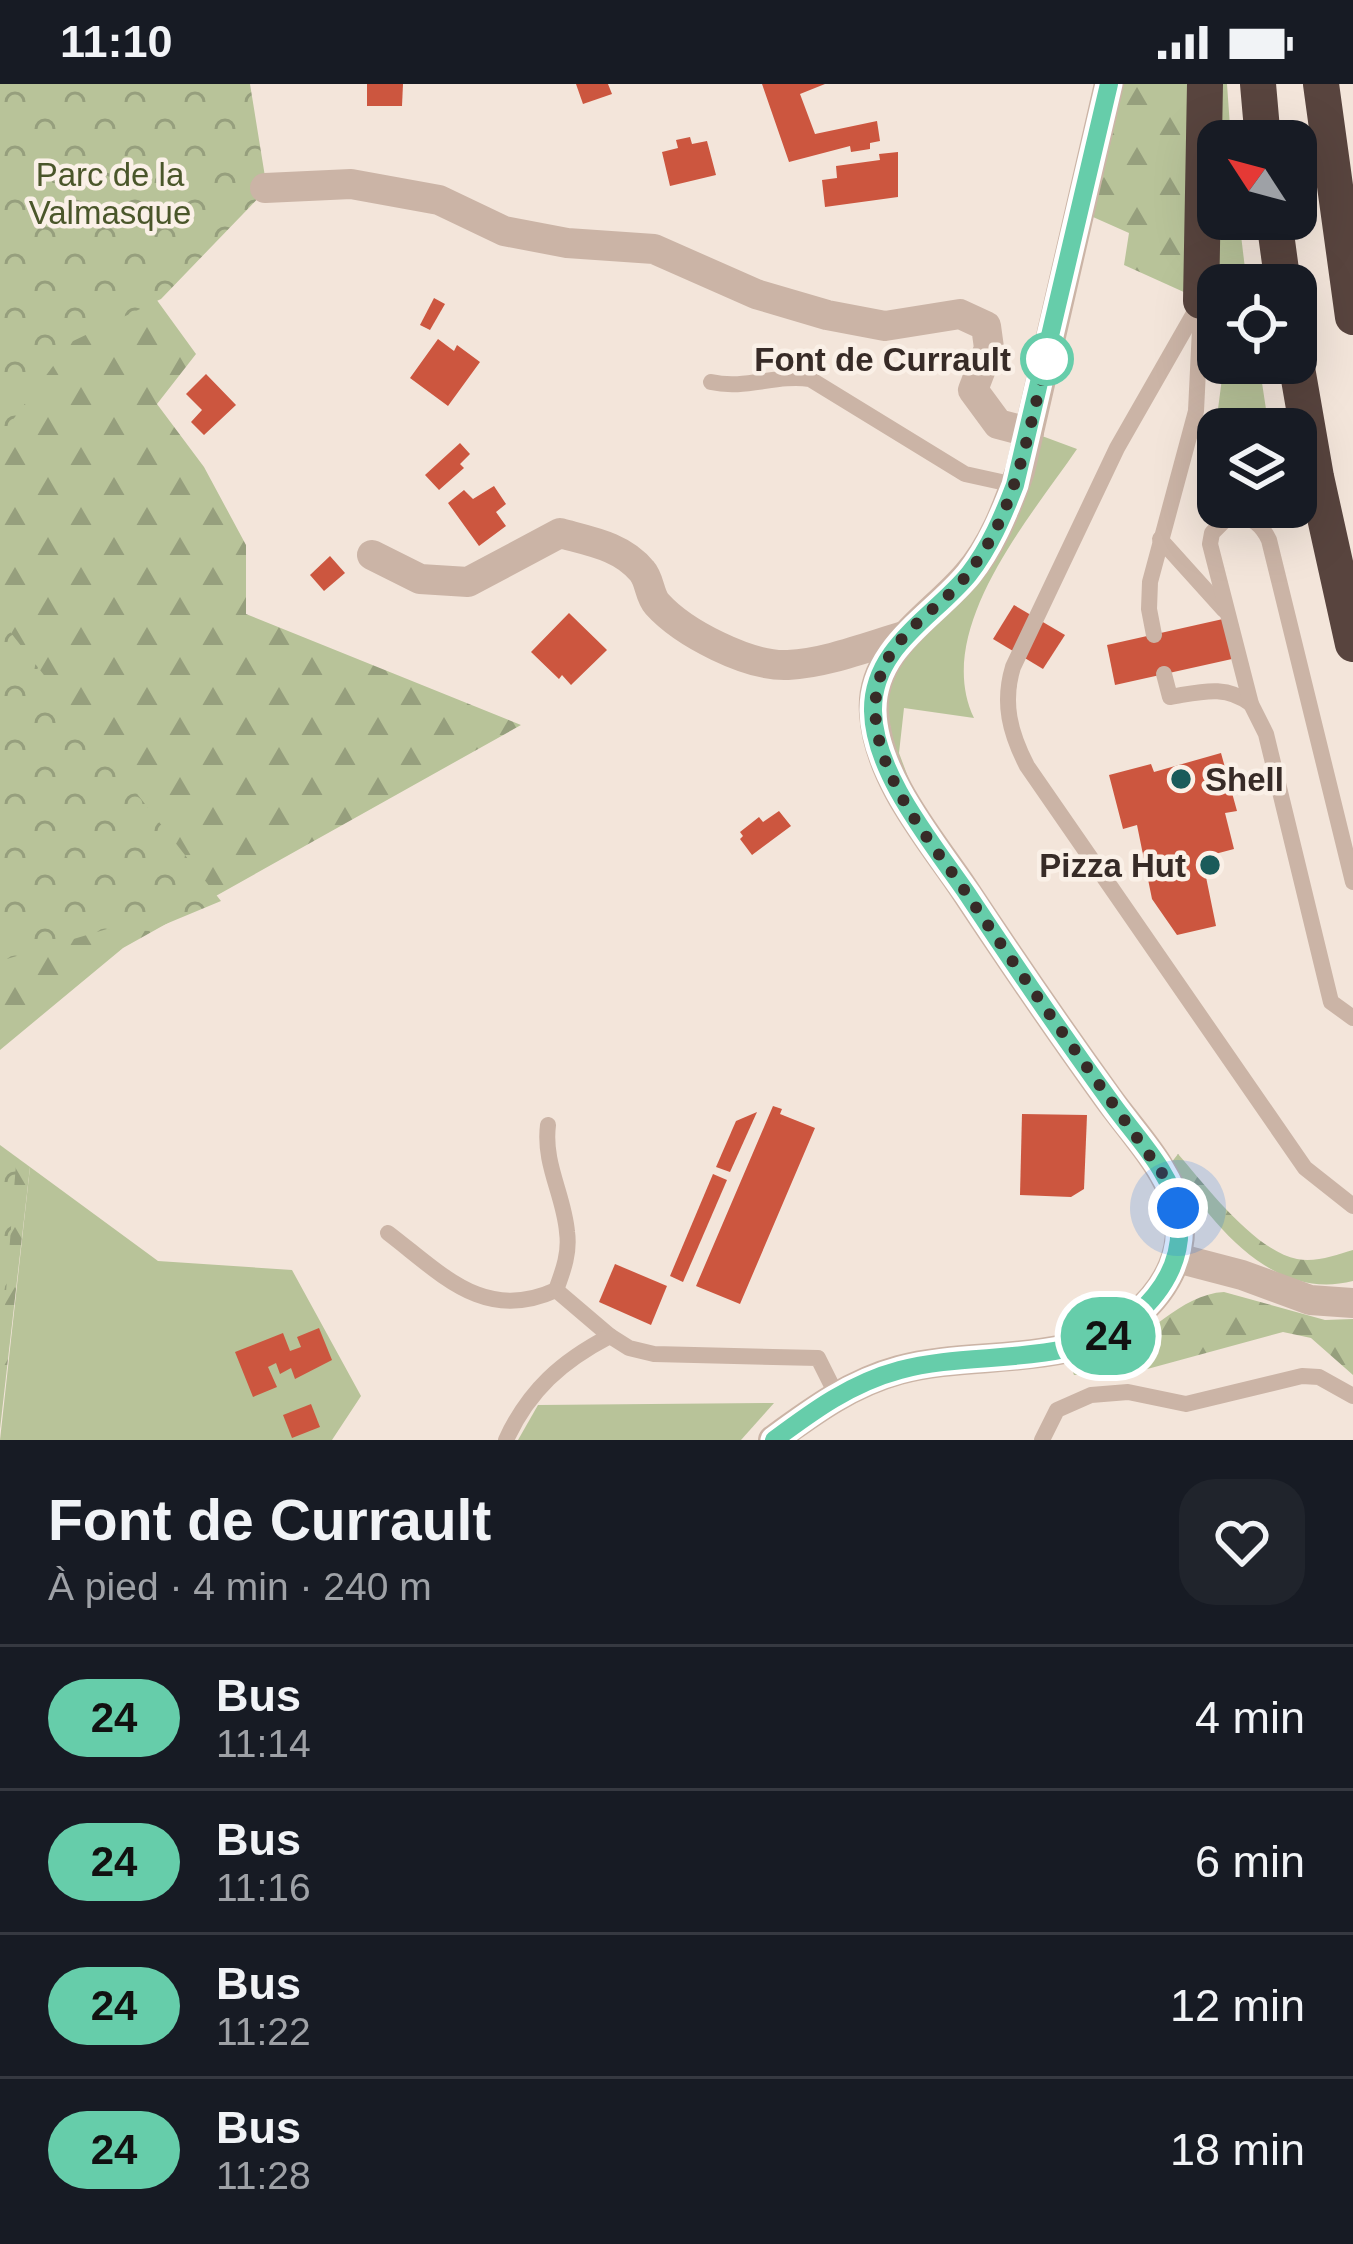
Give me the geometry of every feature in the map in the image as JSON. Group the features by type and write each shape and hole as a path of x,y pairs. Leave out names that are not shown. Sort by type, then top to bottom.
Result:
{"highway":[{"path":"1202,264 1205,84"},
{"path":"1258,84 1261,120"},
{"path":"1321,84 1353,317"},
{"path":"1300,384 1353,644"}],"street":[{"path":"773,1440 836,1394 900,1370 1080,1346 1110,1335 1158,1294 1177,1258 1181,1235 1171,1186 1032,992 898,789 882,751 873,711 882,671 904,636 969,574 998,528 1015,485 1108,84"},
{"path":"265,188 351,184 439,200 503,231 567,243 654,249 756,294 885,326 961,314 986,326 989,348 974,390 998,424 1029,432"},
{"path":"372,555 420,579 468,582 560,533 610,546 644,572 652,600 706,643 784,665 904,636"},
{"path":"1177,1258 1243,1275 1310,1300 1353,1303"}],"lane":[{"path":"1197,308 1118,448 1013,667 1007,686 1008,720 1027,766 1251,1094 1305,1168 1353,1206"},
{"path":"710,382 753,385 796,376 810,379 965,474 1015,485"},
{"path":"1154,635 1150,582 1187,455 1197,384"},
{"path":"1353,882 1269,540 1256,522 1236,515 1218,523 1210,544 1251,704 1266,734 1331,1002 1353,1018"},
{"path":"1160,539 1228,615"},
{"path":"1164,674 1170,697 1218,689 1251,704"},
{"path":"388,1233 478,1298 508,1303 537,1299 556,1290 567,1258 568,1230 545,1148 548,1125"},
{"path":"556,1290 629,1348 654,1354 818,1358 836,1394"},
{"path":"506,1440 546,1377 575,1354 610,1336"},
{"path":"1042,1440 1057,1410 1069,1402 1109,1392 1186,1404 1302,1376 1319,1377 1353,1396"}],"green space":[{"path":"0,84 196,354 157,404 204,467 246,545 246,614 521,725 123,948 0,1050"},
{"name":"Parc de la Valmasque","path":"0,84 250,84 267,189 161,299 71,342 0,437"},
{"path":"1117,84 1192,84 1186,293 1124,265 1129,233 1093,217"},
{"path":"1219,84 1227,84 1230,120 1218,120"},
{"path":"1216,240 1242,240 1244,264 1216,264"},
{"path":"1221,384 1262,384 1266,408 1218,408"},
{"path":"1042,436 1077,449 1013,541 976,612 966,649 964,684 974,718 904,708 899,753 911,785 897,763 884,693"},
{"path":"0,619 221,901 149,931 107,929 0,961"},
{"path":"0,1145 30,1167 0,1429"},
{"path":"0,1153 16,1164 0,1369"},
{"path":"1178,1154 1232,1216 1281,1254 1311,1260 1353,1250 1353,1281 1295,1280 1246,1252 1205,1209 1171,1163"},
{"path":"30,1167 158,1261 292,1270 361,1396 332,1440 0,1440"},
{"path":"1224,1292 1325,1320 1353,1319 1353,1375 1311,1338 1283,1332 1140,1371 1074,1375 1070,1364 1108,1357 1193,1300"},
{"path":"774,1403 741,1440 518,1440 538,1405"}],"building":[{"path":"367,84 403,84 402,106 367,106"},
{"path":"576,84 608,84 612,94 583,104"},
{"path":"762,84 825,84 800,94 815,134 877,121 880,141 870,143 870,149 851,152 850,146 789,162"},
{"path":"690,137 692,144 707,141 716,175 670,186 662,152 678,148 676,140"},
{"path":"898,152 898,197 825,207 822,180 837,178 836,166 880,160 879,154"},
{"path":"434,298 445,304 430,330 420,325"},
{"path":"438,339 454,351 457,345 480,362 448,406 410,378"},
{"path":"206,374 236,405 204,435 191,422 202,410 186,394"},
{"path":"460,443 470,454 460,464 464,468 439,490 425,475"},
{"path":"494,486 506,504 496,512 506,526 479,546 448,503 464,490 473,499"},
{"path":"330,556 345,573 324,591 310,575"},
{"path":"1014,605 1065,635 1043,669 993,639"},
{"path":"569,613 607,650 571,685 531,652"},
{"path":"1223,619 1232,659 1115,685 1107,645"},
{"path":"1221,753 1237,811 1225,813 1234,849 1215,854 1220,875 1206,877 1216,926 1177,935 1152,899 1137,825 1123,829 1109,775 1151,764 1154,772"},
{"path":"779,811 791,826 752,855 740,832 759,817 763,822"},
{"path":"773,1106 782,1109 780,1114 815,1128 740,1304 696,1286"},
{"path":"757,1112 730,1172 716,1167 736,1121"},
{"path":"1022,1114 1087,1115 1084,1189 1071,1197 1020,1195"},
{"path":"713,1174 727,1180 683,1282 670,1276"},
{"path":"615,1264 667,1286 651,1325 599,1302"},
{"path":"319,1328 332,1360 295,1379 291,1368 280,1374 276,1363 268,1367 277,1387 253,1397 235,1352 283,1333 290,1351 301,1347 297,1337"},
{"path":"311,1404 320,1427 292,1438 283,1415"}],"bus line":[{"name":"24","path":"774,1440 836,1394 900,1370 1080,1346 1110,1335 1158,1294 1177,1258 1181,1235 1171,1186 1032,992 898,789 882,751 873,711 882,671 904,636 969,574 998,528 1015,485 1109,84"}],"place":[{"name":"Font de Currault","path":"1047,359"},
{"name":"Shell","path":"1181,779"},
{"name":"Pizza Hut","path":"1210,865"}],"route":[{"path":"1047,359 1020,471 998,528 969,574 904,636 882,671 873,711 882,751 898,789 1032,992 1171,1186 1178,1208"}]}
